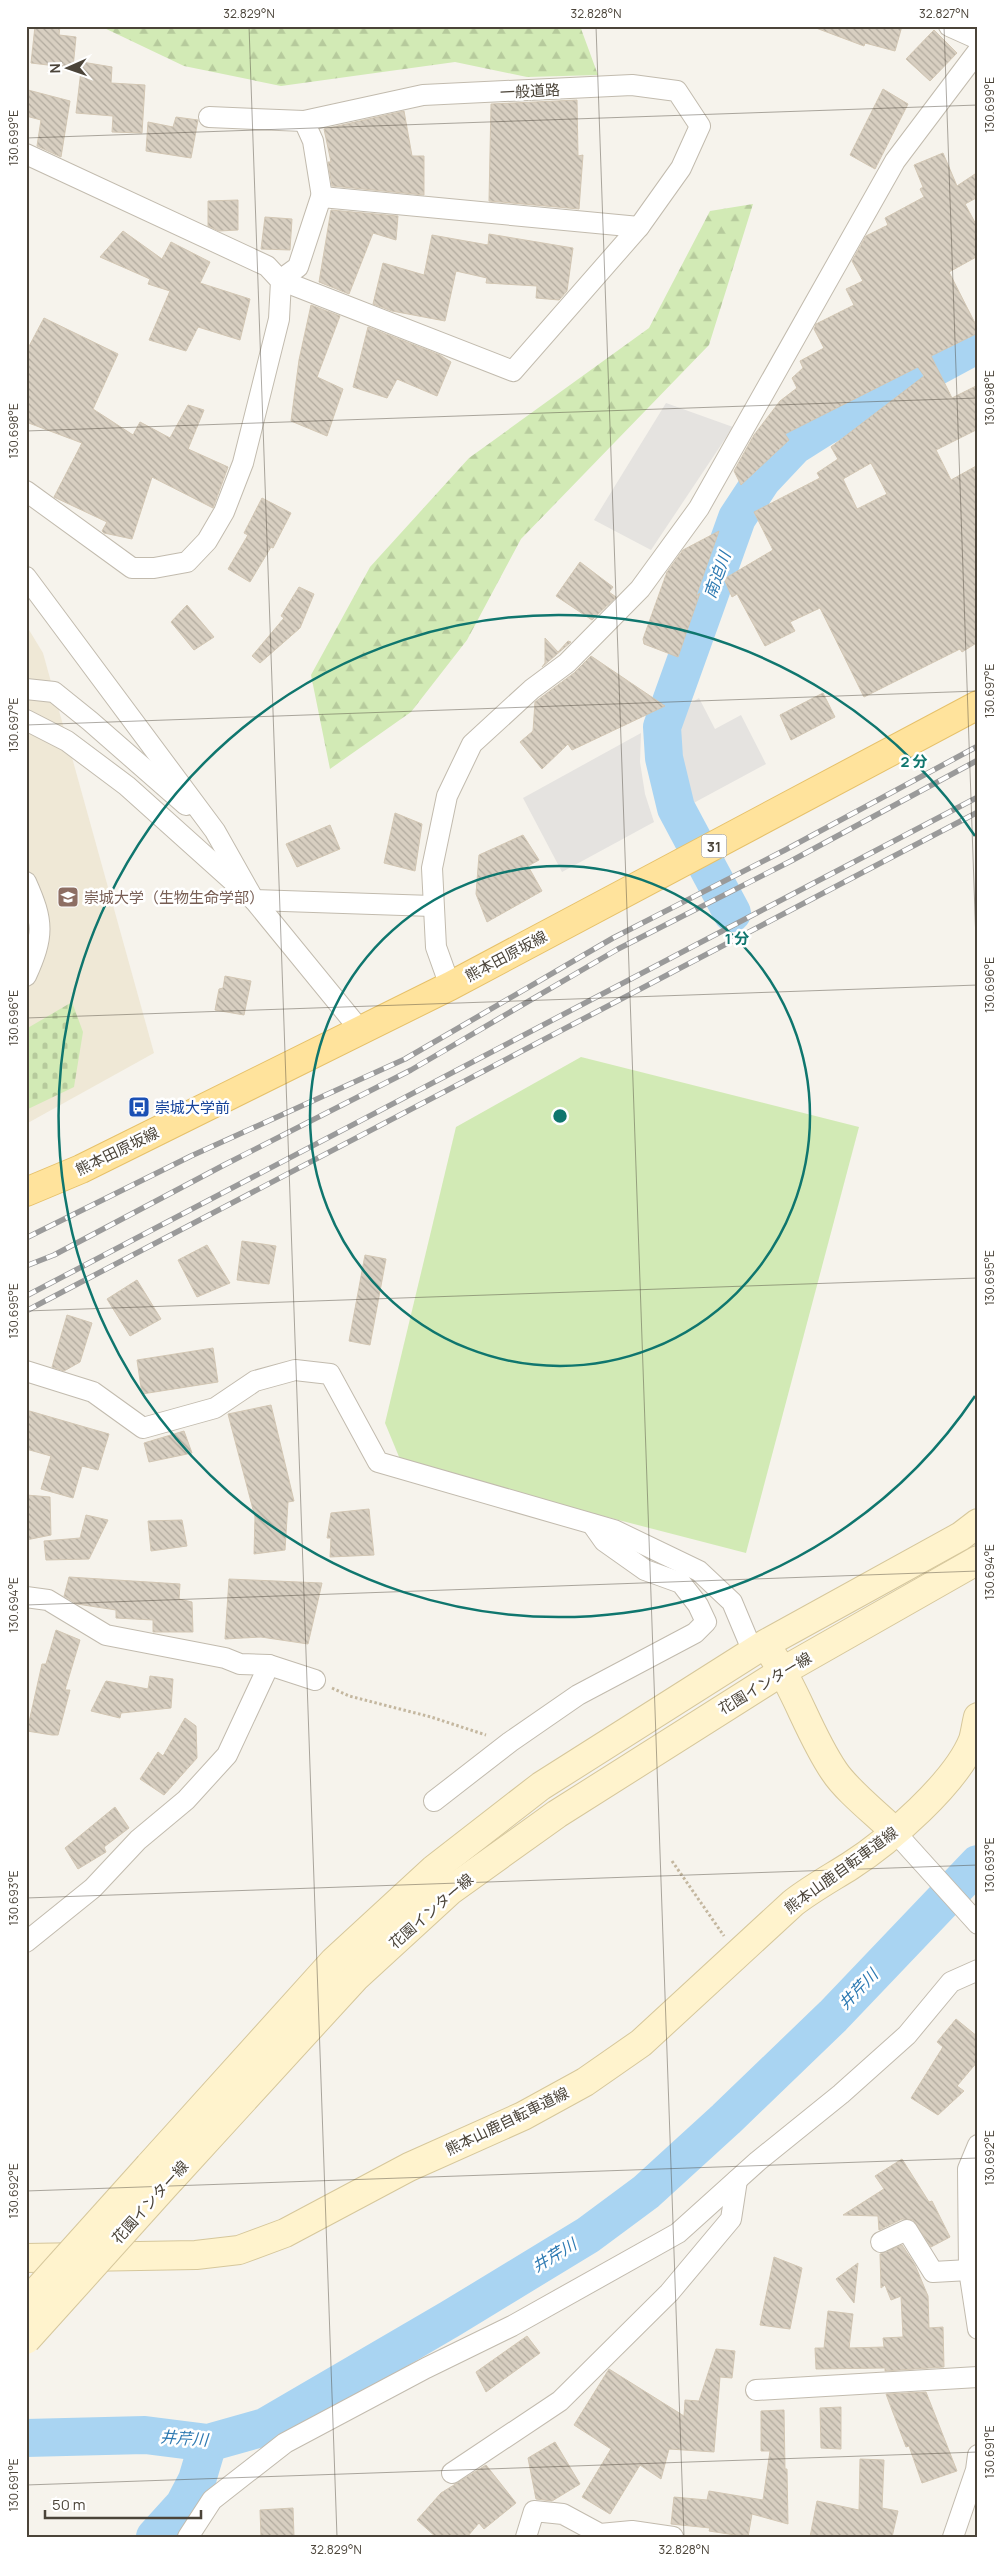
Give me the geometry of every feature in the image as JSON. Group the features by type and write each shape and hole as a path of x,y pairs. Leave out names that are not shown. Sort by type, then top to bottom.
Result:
{"main road":[{"name":"熊本田原坂線","path":"26,1192 81,1169 450,986 978,705"},
{"name":"花園インター線","path":"26,2340 160,2172 334,1961 434,1870 541,1786 759,1648 961,1536 978,1523"},
{"name":"花園インター線","path":"26,2303 355,1978 450,1890 557,1814 783,1671 978,1560"},
{"path":"759,1648 783,1671 809,1729 835,1774 894,1831"},
{"name":"熊本山鹿自転車道線","path":"26,2258 196,2255 239,2250 285,2233 409,2167 523,2116 585,2082 641,2043 792,1903 816,1885 852,1865 920,1810 951,1776 973,1740 978,1717"}],"street":[{"path":"949,26 978,39"},
{"path":"450,986 436,947 432,906 432,868 447,796 472,744 532,689 567,663 633,596 699,508 895,161 978,51"},
{"name":"一般道路","path":"280,280 513,371 639,227 681,168 700,126 677,92 632,84 423,95 304,121"},
{"path":"209,118 304,121 313,140 322,197 298,267 280,280"},
{"path":"26,154 267,266 280,280 279,319 243,463 224,512 207,542 187,562 154,568 132,568 26,491"},
{"path":"322,197 639,227"},
{"path":"26,576 215,831 254,900"},
{"path":"26,689 54,692 90,721 215,831"},
{"path":"26,720 67,741 127,786 254,900 361,1031"},
{"path":"26,882 42,925 36,955 26,976"},
{"path":"254,900 432,906"},
{"path":"26,1371 93,1392 143,1428 215,1408 255,1381 295,1370 330,1374 378,1462 614,1530 699,1571 732,1602 759,1648"},
{"path":"434,1801 510,1742 578,1696 695,1633 706,1622 698,1605 681,1583 645,1570 604,1541 592,1524"},
{"path":"26,1597 48,1600 106,1635 224,1658 240,1664 269,1666 315,1680"},
{"path":"26,1942 93,1888 138,1840 186,1800 226,1755 269,1666"},
{"path":"894,1831 915,1852 978,1924"},
{"path":"188,2537 212,2500 285,2443 426,2368 512,2326 678,2233 736,2180 841,2094 907,2035 951,1982 978,1970"},
{"path":"978,2145 968,2169 969,2270 978,2329"},
{"path":"452,2473 560,2401 668,2293 731,2219 736,2180"},
{"path":"881,2242 907,2230 932,2272 969,2270"},
{"path":"756,2390 978,2377"},
{"path":"953,2537 976,2470 978,2456"},
{"path":"526,2537 534,2511 563,2514 600,2534 632,2531 673,2537"}],"path":[{"path":"315,1680 349,1696 431,1717 510,1742"},
{"path":"672,1861 737,1954"}],"shaded area":[{"path":"666,403 733,427 651,550 594,520"},
{"name":"崇城大学（生物生命学部）","path":"26,625 43,653 154,1053 26,1124"},
{"path":"699,698 715,729 741,715 766,764 688,806 673,772 671,752 672,715"},
{"path":"641,733 640,762 645,794 654,822 562,872 523,798"}],"green space":[{"path":"100,26 580,26 598,75 527,77 455,62 281,86 184,66"},
{"path":"753,204 709,345 521,539 467,640 411,712 330,769 311,675 370,567 469,458 649,328 710,211"},
{"path":"72,1002 83,1032 74,1087 26,1110 26,1029"},
{"path":"581,1057 859,1127 746,1553 402,1464 385,1423 456,1127"}],"building":[{"path":"35,26 60,26 59,35 76,37 73,68 31,63"},
{"path":"817,26 902,26 895,51 865,43 864,46 816,28"},
{"path":"934,30 957,53 930,81 906,59"},
{"path":"82,62 112,67 111,83 145,85 142,133 112,132 113,116 76,113"},
{"path":"883,89 908,104 875,169 850,155"},
{"path":"28,90 70,101 61,157 37,146 41,120 26,116"},
{"path":"577,100 578,156 583,155 579,209 489,201 491,104"},
{"path":"404,111 412,156 424,156 424,195 332,186 328,162 331,162 324,129"},
{"path":"176,117 198,120 191,158 146,151 148,122 173,127"},
{"path":"943,153 957,186 978,172 978,197 965,204 978,228 978,256 949,272 978,329 978,333 931,356 952,398 978,385 978,429 936,450 951,480 978,465 978,642 962,652 960,649 864,697 820,608 790,622 795,631 765,646 737,594 732,597 724,579 773,550 754,512 820,478 817,473 838,459 831,447 924,376 918,367 785,434 789,440 741,485 734,471 754,435 780,401 797,388 792,378 803,368 800,361 824,348 814,329 816,324 854,305 846,289 863,281 852,261 866,236 888,225 885,218 924,197 920,189 923,187 914,165","holes":["871,463 887,494 857,509 843,479"]},
{"path":"238,200 238,230 219,231 208,226 208,201"},
{"path":"331,210 398,216 396,240 373,233 349,294 319,282"},
{"path":"265,217 292,219 290,250 261,249"},
{"path":"123,231 162,259 171,242 210,262 200,283 250,299 240,340 198,327 186,351 149,340 170,291 148,284 150,279 100,257"},
{"path":"489,234 573,248 567,291 559,300 536,298 537,286 486,283 487,278 456,271 445,321 392,311 373,304 383,263 424,275 432,235 488,245"},
{"path":"311,305 340,316 317,377 343,389 327,436 291,421 299,360"},
{"path":"44,318 118,354 93,409 133,435 140,422 170,438 188,405 204,410 188,449 228,467 213,508 152,477 132,539 104,533 102,531 107,522 54,497 82,443 26,422 26,352"},
{"path":"368,327 440,355 451,362 437,396 397,379 387,398 353,387"},
{"path":"262,498 291,513 273,548 271,547 250,582 228,569 248,535 244,533"},
{"path":"719,531 696,596 700,593 678,657 644,644 643,639 667,572 683,550"},
{"path":"580,562 613,587 609,592 616,597 592,620 556,596"},
{"path":"299,587 314,594 300,628 260,663 252,656 284,618 281,616"},
{"path":"187,605 214,637 194,650 171,622"},
{"path":"545,638 558,652 568,641 571,642 542,667 545,663"},
{"path":"591,656 665,706 572,750 568,744 542,769 520,742 533,731 535,702 574,673"},
{"path":"823,693 835,717 791,740 780,715"},
{"path":"395,813 422,824 415,871 384,863"},
{"path":"330,825 340,849 297,867 286,844"},
{"path":"523,835 539,860 528,866 542,891 487,922 476,894 479,855"},
{"path":"225,976 251,981 244,1015 215,1010 219,989 223,988"},
{"path":"242,1241 276,1246 269,1284 237,1280"},
{"path":"207,1245 230,1283 197,1297 178,1260"},
{"path":"365,1255 386,1259 370,1345 349,1341"},
{"path":"137,1280 161,1319 130,1336 107,1299"},
{"path":"67,1315 92,1323 80,1362 64,1371 52,1367"},
{"path":"213,1348 218,1382 142,1394 137,1360"},
{"path":"271,1405 294,1501 288,1502 285,1550 254,1554 255,1517 228,1414"},
{"path":"26,1410 109,1434 98,1470 82,1466 73,1498 41,1489 51,1456 26,1449"},
{"path":"184,1431 192,1453 149,1462 144,1443"},
{"path":"26,1495 50,1497 51,1535 26,1540"},
{"path":"369,1509 374,1555 330,1557 331,1538 327,1538 331,1513"},
{"path":"86,1515 108,1520 89,1559 46,1560 44,1541 80,1538"},
{"path":"182,1520 187,1546 151,1551 148,1521"},
{"path":"69,1577 180,1584 179,1599 192,1602 193,1632 153,1632 153,1620 116,1618 116,1610 77,1604 64,1596"},
{"path":"229,1579 322,1583 308,1644 261,1637 225,1639"},
{"path":"56,1630 80,1640 65,1690 70,1690 58,1735 27,1731 42,1664 46,1664"},
{"path":"150,1676 173,1679 171,1708 121,1713 120,1718 91,1711 106,1681 148,1689"},
{"path":"185,1718 196,1726 197,1758 164,1795 140,1779 158,1752 163,1756"},
{"path":"115,1807 129,1828 104,1847 106,1852 78,1869 65,1848"},
{"path":"956,2019 978,2037 978,2061 957,2086 964,2091 938,2115 911,2098 943,2047 937,2042"},
{"path":"902,2159 929,2202 932,2201 950,2237 931,2247 913,2220 902,2219 879,2230 878,2216 843,2215 884,2189 875,2176"},
{"path":"902,2245 915,2265 928,2296 929,2328 943,2327 944,2367 885,2371 885,2368 816,2369 815,2348 824,2348 828,2311 853,2314 849,2348 884,2347 883,2338 903,2337 901,2296 891,2300 885,2285 881,2288 880,2254"},
{"path":"774,2257 802,2268 790,2329 760,2325"},
{"path":"858,2263 854,2303 836,2279"},
{"path":"527,2336 540,2353 486,2392 476,2372"},
{"path":"716,2349 735,2351 732,2378 720,2377 714,2452 669,2449 661,2479 640,2465 610,2514 582,2497 611,2449 574,2425 609,2369 684,2416 685,2400 699,2401"},
{"path":"926,2392 957,2471 922,2483 909,2446 906,2447 886,2394"},
{"path":"841,2407 841,2449 821,2448 820,2408"},
{"path":"784,2410 788,2524 752,2514 748,2537 709,2531 710,2528 671,2524 674,2497 707,2500 709,2491 763,2500 770,2451 761,2451 761,2411"},
{"path":"555,2442 580,2484 552,2501 536,2499 528,2458"},
{"path":"860,2459 884,2460 882,2508 898,2511 892,2537 810,2537 817,2501 859,2510"},
{"path":"486,2465 516,2503 484,2529 479,2523 467,2537 436,2537 417,2520 441,2493"},
{"path":"293,2508 294,2537 261,2537 260,2510"}],"waterway":[{"name":"南迫川","path":"732,913 676,808 664,758 662,727 737,518 762,480 794,446 824,427 978,344"},
{"name":"井芹川","path":"26,2438 145,2435 208,2443 265,2427 450,2319 588,2235 646,2192 726,2119 833,2016 978,1864"},
{"path":"155,2537 184,2505 197,2480 208,2443"}],"railway":[{"path":"26,1238 191,1156 405,1059 613,938 785,850 978,746"},
{"path":"26,1266 54,1255 224,1165 411,1070 618,949 791,861 978,760"},
{"path":"26,1296 978,797"},
{"path":"26,1311 978,812"}],"place":[{"name":"崇城大学（生物生命学部）","path":"68,897"},
{"name":"崇城大学前","path":"139,1107"}]}
